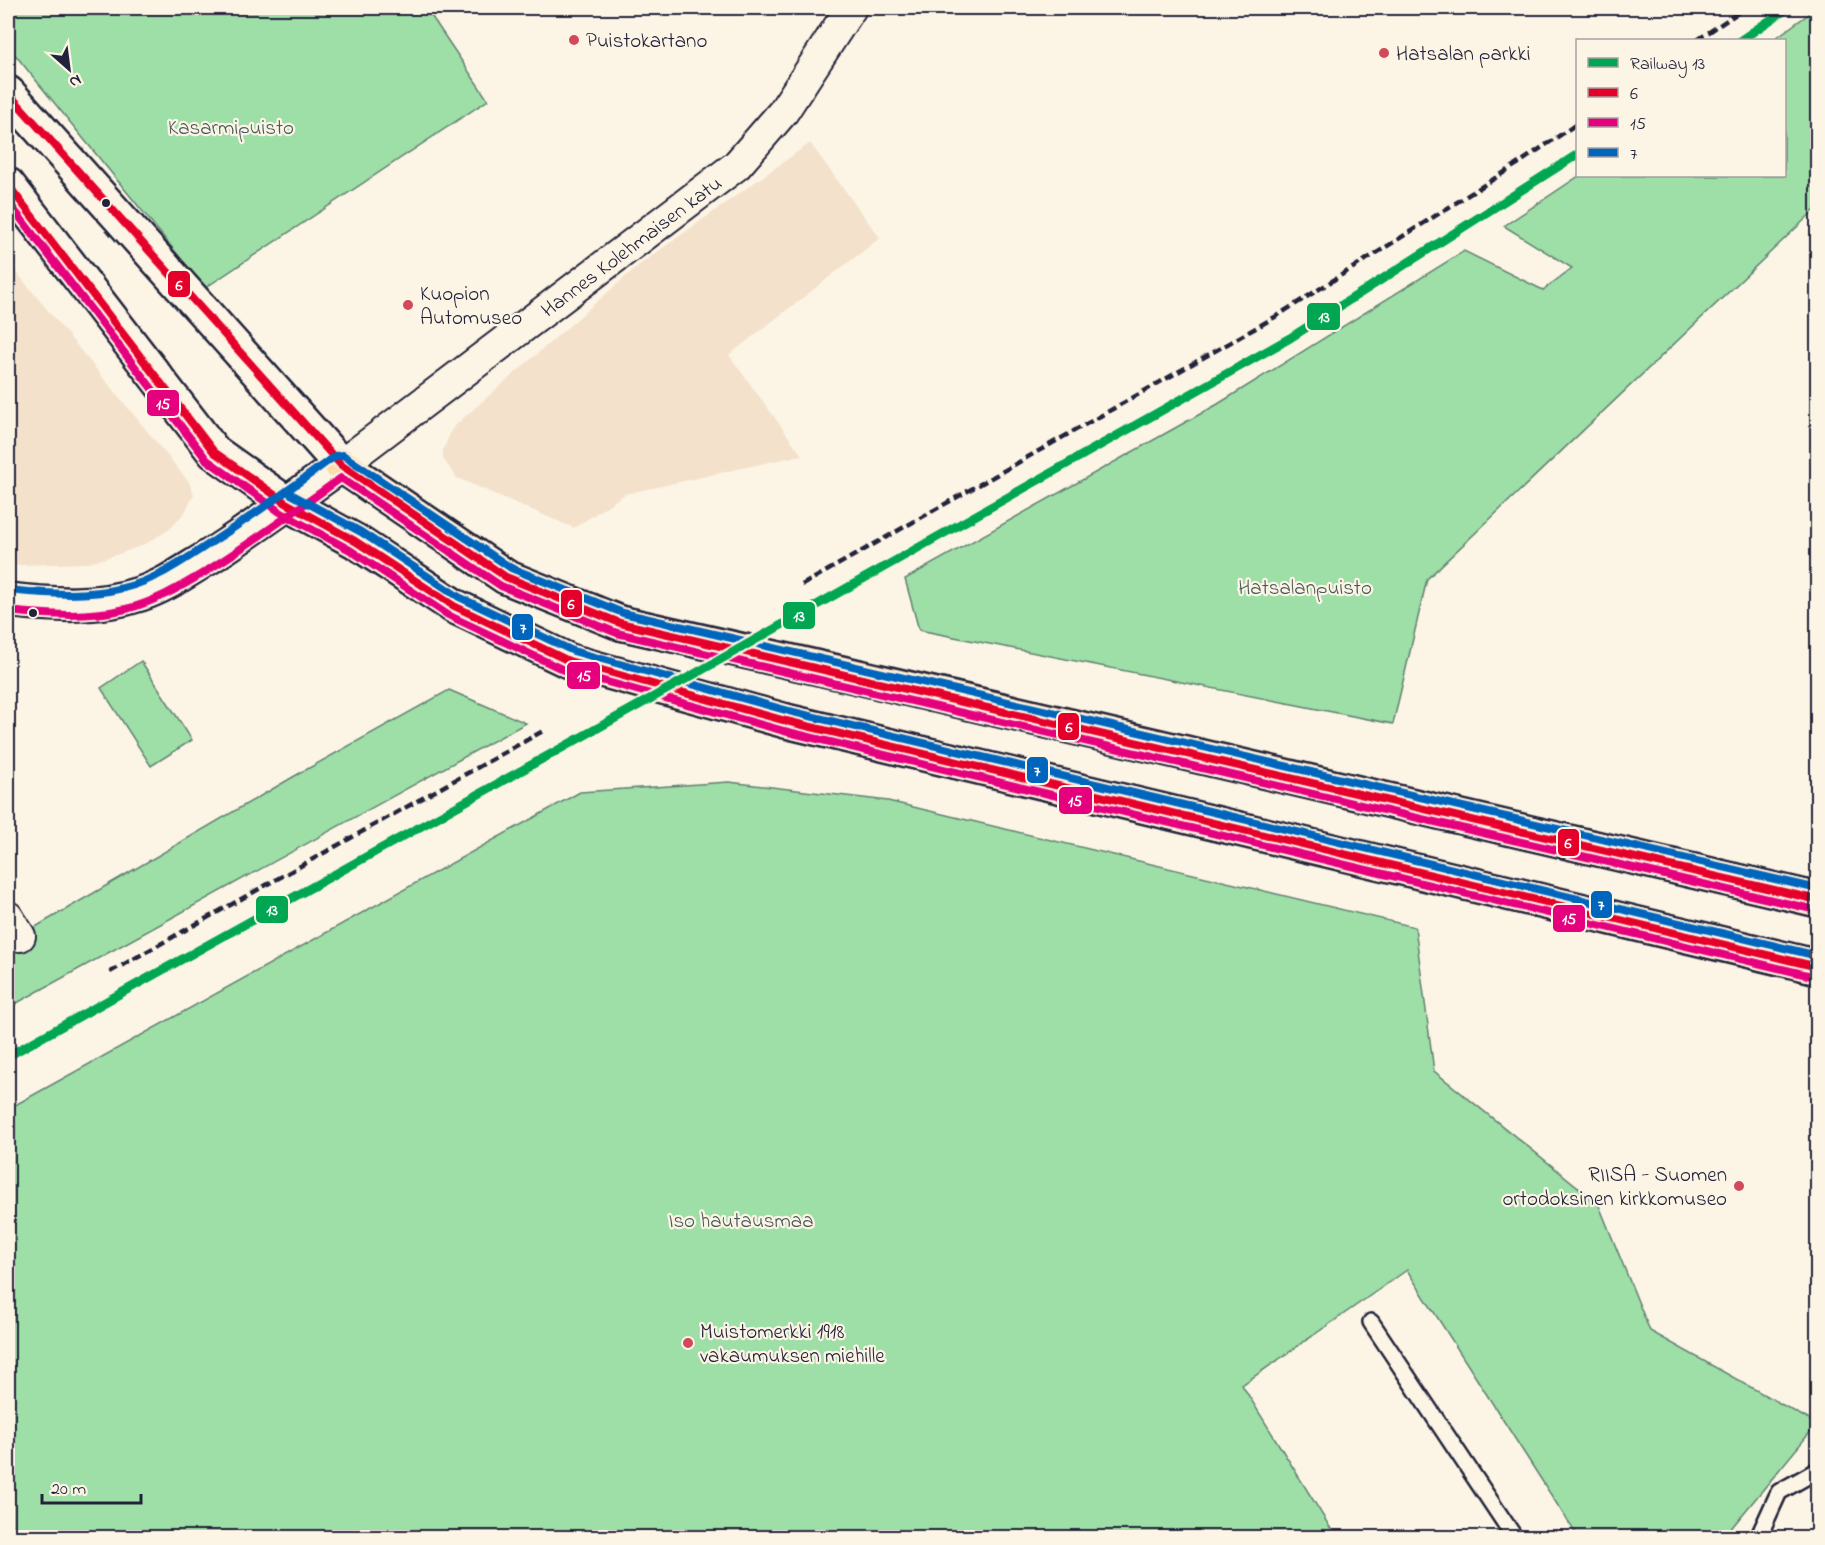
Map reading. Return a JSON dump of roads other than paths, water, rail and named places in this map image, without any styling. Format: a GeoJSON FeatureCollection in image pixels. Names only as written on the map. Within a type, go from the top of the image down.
{"type":"FeatureCollection","features":[{"type":"Feature","properties":{"kind":"main road"},"geometry":{"type":"LineString","coordinates":[[8,93],[341,465],[506,577],[620,623],[1818,900]]}},
{"type":"Feature","properties":{"kind":"main road"},"geometry":{"type":"LineString","coordinates":[[8,185],[214,452],[286,503],[355,541],[454,606],[570,662],[786,721],[1818,967]]}},
{"type":"Feature","properties":{"kind":"main road"},"geometry":{"type":"LineString","coordinates":[[8,600],[65,605],[104,602],[140,594],[176,577],[243,535],[341,465]]}},
{"type":"Feature","properties":{"kind":"street","name":"Hannes Kolehmaisen katu"},"geometry":{"type":"LineString","coordinates":[[341,465],[737,165],[783,112],[851,8]]}},
{"type":"Feature","properties":{"kind":"lane"},"geometry":{"type":"LineString","coordinates":[[1371,1322],[1515,1538]]}},
{"type":"Feature","properties":{"kind":"lane"},"geometry":{"type":"LineString","coordinates":[[1758,1538],[1779,1492],[1818,1470]]}},
{"type":"Feature","properties":{"kind":"railway"},"geometry":{"type":"LineString","coordinates":[[1698,39],[1745,8]]}},
{"type":"Feature","properties":{"kind":"railway"},"geometry":{"type":"LineString","coordinates":[[802,585],[1275,317],[1519,163],[1576,124]]}},
{"type":"Feature","properties":{"kind":"railway"},"geometry":{"type":"LineString","coordinates":[[110,972],[543,731]]}},
{"type":"Feature","properties":{"kind":"rail line","name":"13"},"geometry":{"type":"LineString","coordinates":[[1742,39],[1788,8]]}},
{"type":"Feature","properties":{"kind":"rail line","name":"13"},"geometry":{"type":"LineString","coordinates":[[8,1056],[684,680],[1290,338],[1576,155]]}},
{"type":"Feature","properties":{"kind":"place","name":"Puistokartano"},"geometry":{"type":"Point","coordinates":[574,40]}},
{"type":"Feature","properties":{"kind":"place","name":"Hatsalan parkki"},"geometry":{"type":"Point","coordinates":[1384,53]}},
{"type":"Feature","properties":{"kind":"place","name":"Kuopion Automuseo"},"geometry":{"type":"Point","coordinates":[408,305]}},
{"type":"Feature","properties":{"kind":"place","name":"RIISA - Suomen ortodoksinen kirkkomuseo"},"geometry":{"type":"Point","coordinates":[1739,1186]}},
{"type":"Feature","properties":{"kind":"place","name":"Muistomerkki 1918 vakaumuksen miehille"},"geometry":{"type":"Point","coordinates":[688,1343]}},
{"type":"Feature","properties":{"kind":"park label","name":"Kasarmipuisto"},"geometry":{"type":"Point","coordinates":[231,127]}},
{"type":"Feature","properties":{"kind":"park label","name":"Hatsalanpuisto"},"geometry":{"type":"Point","coordinates":[1305,587]}},
{"type":"Feature","properties":{"kind":"park label","name":"Iso hautausmaa"},"geometry":{"type":"Point","coordinates":[741,1220]}}]}
